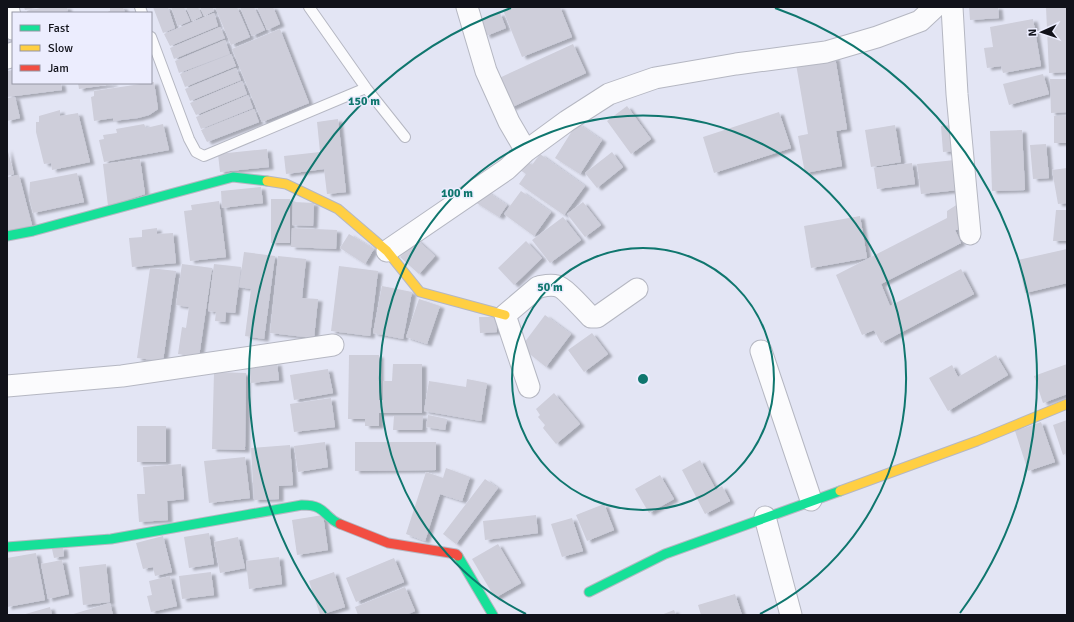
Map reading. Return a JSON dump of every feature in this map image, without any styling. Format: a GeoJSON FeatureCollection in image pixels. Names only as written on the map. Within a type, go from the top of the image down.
{"type":"FeatureCollection","features":[{"type":"Feature","properties":{"kind":"street"},"geometry":{"type":"LineString","coordinates":[[8,7],[12,25]]}},
{"type":"Feature","properties":{"kind":"street"},"geometry":{"type":"LineString","coordinates":[[467,7],[486,71],[510,122],[526,151]]}},
{"type":"Feature","properties":{"kind":"street"},"geometry":{"type":"LineString","coordinates":[[387,251],[507,169],[526,151],[567,121],[609,94],[655,78],[736,64],[826,52],[877,37],[920,21],[934,7]]}},
{"type":"Feature","properties":{"kind":"street"},"geometry":{"type":"LineString","coordinates":[[952,7],[957,94],[970,234]]}},
{"type":"Feature","properties":{"kind":"street"},"geometry":{"type":"LineString","coordinates":[[7,236],[40,229],[233,177],[286,184],[338,209],[387,251],[420,292],[505,315]]}},
{"type":"Feature","properties":{"kind":"street"},"geometry":{"type":"LineString","coordinates":[[505,315],[538,287],[551,285],[561,287],[592,317],[597,317],[636,289]]}},
{"type":"Feature","properties":{"kind":"street"},"geometry":{"type":"LineString","coordinates":[[505,315],[530,387]]}},
{"type":"Feature","properties":{"kind":"street"},"geometry":{"type":"LineString","coordinates":[[7,386],[122,376],[333,345]]}},
{"type":"Feature","properties":{"kind":"street"},"geometry":{"type":"LineString","coordinates":[[761,351],[811,500]]}},
{"type":"Feature","properties":{"kind":"street"},"geometry":{"type":"LineString","coordinates":[[589,592],[665,554],[977,441],[1067,404]]}},
{"type":"Feature","properties":{"kind":"street"},"geometry":{"type":"LineString","coordinates":[[7,547],[111,539],[302,505],[311,505],[320,508],[337,524],[388,543],[456,554],[460,558],[493,615]]}},
{"type":"Feature","properties":{"kind":"street"},"geometry":{"type":"LineString","coordinates":[[765,517],[791,615]]}},
{"type":"Feature","properties":{"kind":"lane"},"geometry":{"type":"LineString","coordinates":[[309,7],[366,88],[405,137]]}},
{"type":"Feature","properties":{"kind":"lane"},"geometry":{"type":"LineString","coordinates":[[152,40],[189,139],[196,152],[204,156],[366,88]]}},
{"type":"Feature","properties":{"kind":"building"},"geometry":{"type":"Polygon","coordinates":[[[24,7],[36,7],[36,8],[25,10],[24,7]]]}},
{"type":"Feature","properties":{"kind":"building"},"geometry":{"type":"Polygon","coordinates":[[[45,7],[67,7],[68,11],[27,12],[45,7]]]}},
{"type":"Feature","properties":{"kind":"building"},"geometry":{"type":"Polygon","coordinates":[[[110,7],[123,7],[125,12],[108,12],[110,11],[110,7]]]}},
{"type":"Feature","properties":{"kind":"building"},"geometry":{"type":"Polygon","coordinates":[[[153,7],[168,7],[175,28],[163,33],[153,7]]]}},
{"type":"Feature","properties":{"kind":"building"},"geometry":{"type":"Polygon","coordinates":[[[171,7],[184,7],[190,21],[178,26],[171,7]]]}},
{"type":"Feature","properties":{"kind":"building"},"geometry":{"type":"Polygon","coordinates":[[[186,7],[198,7],[202,16],[192,21],[186,7]]]}},
{"type":"Feature","properties":{"kind":"building"},"geometry":{"type":"Polygon","coordinates":[[[200,7],[213,7],[214,11],[204,16],[200,7]]]}},
{"type":"Feature","properties":{"kind":"building"},"geometry":{"type":"Polygon","coordinates":[[[215,7],[237,7],[250,37],[231,45],[215,7]]]}},
{"type":"Feature","properties":{"kind":"building"},"geometry":{"type":"Polygon","coordinates":[[[240,7],[254,7],[265,30],[252,36],[240,7]]]}},
{"type":"Feature","properties":{"kind":"building"},"geometry":{"type":"Polygon","coordinates":[[[257,7],[273,7],[280,24],[267,30],[257,7]]]}},
{"type":"Feature","properties":{"kind":"building"},"geometry":{"type":"Polygon","coordinates":[[[509,7],[560,7],[572,37],[522,57],[503,10],[509,7]]]}},
{"type":"Feature","properties":{"kind":"building"},"geometry":{"type":"Polygon","coordinates":[[[969,7],[998,7],[999,18],[970,20],[969,7]]]}},
{"type":"Feature","properties":{"kind":"building"},"geometry":{"type":"Polygon","coordinates":[[[1046,7],[1067,7],[1067,72],[1049,73],[1046,7]]]}},
{"type":"Feature","properties":{"kind":"building"},"geometry":{"type":"Polygon","coordinates":[[[214,13],[218,26],[170,46],[164,34],[214,13]]]}},
{"type":"Feature","properties":{"kind":"building"},"geometry":{"type":"Polygon","coordinates":[[[500,13],[506,28],[486,36],[480,21],[500,13]]]}},
{"type":"Feature","properties":{"kind":"building"},"geometry":{"type":"Polygon","coordinates":[[[1033,19],[1041,66],[1003,73],[1001,66],[987,68],[984,48],[993,47],[990,27],[1033,19]]]}},
{"type":"Feature","properties":{"kind":"building"},"geometry":{"type":"Polygon","coordinates":[[[7,20],[12,34],[12,52],[7,56],[7,20]]]}},
{"type":"Feature","properties":{"kind":"building"},"geometry":{"type":"Polygon","coordinates":[[[220,27],[225,38],[174,59],[170,48],[220,27]]]}},
{"type":"Feature","properties":{"kind":"building"},"geometry":{"type":"Polygon","coordinates":[[[280,29],[309,103],[262,122],[232,49],[280,29]]]}},
{"type":"Feature","properties":{"kind":"building"},"geometry":{"type":"Polygon","coordinates":[[[225,40],[230,54],[179,73],[175,61],[225,40]]]}},
{"type":"Feature","properties":{"kind":"building"},"geometry":{"type":"Polygon","coordinates":[[[573,44],[586,73],[510,108],[497,79],[573,44]]]}},
{"type":"Feature","properties":{"kind":"building"},"geometry":{"type":"Polygon","coordinates":[[[231,54],[236,66],[185,87],[180,74],[231,54]]]}},
{"type":"Feature","properties":{"kind":"building"},"geometry":{"type":"Polygon","coordinates":[[[835,57],[847,129],[836,131],[842,166],[805,173],[798,136],[808,134],[796,64],[835,57]]]}},
{"type":"Feature","properties":{"kind":"building"},"geometry":{"type":"Polygon","coordinates":[[[236,68],[241,80],[190,101],[185,89],[236,68]]]}},
{"type":"Feature","properties":{"kind":"building"},"geometry":{"type":"Polygon","coordinates":[[[12,70],[12,84],[61,84],[62,90],[7,97],[7,71],[12,70]]]}},
{"type":"Feature","properties":{"kind":"building"},"geometry":{"type":"Polygon","coordinates":[[[1043,74],[1049,94],[1009,105],[1003,84],[1043,74]]]}},
{"type":"Feature","properties":{"kind":"building"},"geometry":{"type":"Polygon","coordinates":[[[1050,79],[1067,79],[1067,112],[1051,113],[1050,79]]]}},
{"type":"Feature","properties":{"kind":"building"},"geometry":{"type":"Polygon","coordinates":[[[242,81],[247,94],[196,115],[190,103],[242,81]]]}},
{"type":"Feature","properties":{"kind":"building"},"geometry":{"type":"Polygon","coordinates":[[[152,82],[154,82],[158,109],[149,115],[138,118],[113,121],[113,118],[94,121],[91,97],[94,96],[94,91],[141,84],[152,84],[152,82]]]}},
{"type":"Feature","properties":{"kind":"building"},"geometry":{"type":"Polygon","coordinates":[[[78,84],[113,84],[79,89],[78,84]]]}},
{"type":"Feature","properties":{"kind":"building"},"geometry":{"type":"Polygon","coordinates":[[[248,95],[253,108],[201,129],[196,117],[248,95]]]}},
{"type":"Feature","properties":{"kind":"building"},"geometry":{"type":"Polygon","coordinates":[[[15,97],[20,118],[7,121],[7,98],[15,97]]]}},
{"type":"Feature","properties":{"kind":"building"},"geometry":{"type":"Polygon","coordinates":[[[627,106],[651,139],[631,154],[607,121],[627,106]]]}},
{"type":"Feature","properties":{"kind":"building"},"geometry":{"type":"Polygon","coordinates":[[[254,109],[259,122],[207,142],[201,130],[254,109]]]}},
{"type":"Feature","properties":{"kind":"building"},"geometry":{"type":"Polygon","coordinates":[[[60,110],[60,116],[78,113],[90,162],[52,170],[51,163],[44,164],[36,132],[36,122],[39,122],[39,116],[60,110]]]}},
{"type":"Feature","properties":{"kind":"building"},"geometry":{"type":"Polygon","coordinates":[[[779,112],[791,148],[714,173],[703,137],[779,112]]]}},
{"type":"Feature","properties":{"kind":"building"},"geometry":{"type":"Polygon","coordinates":[[[1054,116],[1067,116],[1067,143],[1054,143],[1054,116]]]}},
{"type":"Feature","properties":{"kind":"building"},"geometry":{"type":"Polygon","coordinates":[[[338,119],[346,192],[327,194],[324,169],[286,174],[284,156],[320,152],[317,122],[338,119]]]}},
{"type":"Feature","properties":{"kind":"building"},"geometry":{"type":"Polygon","coordinates":[[[577,123],[602,140],[580,174],[555,158],[577,123]]]}},
{"type":"Feature","properties":{"kind":"building"},"geometry":{"type":"Polygon","coordinates":[[[144,124],[146,128],[163,124],[169,150],[104,162],[99,140],[104,139],[103,135],[117,133],[116,129],[144,124]]]}},
{"type":"Feature","properties":{"kind":"building"},"geometry":{"type":"Polygon","coordinates":[[[895,125],[901,162],[871,167],[865,130],[895,125]]]}},
{"type":"Feature","properties":{"kind":"building"},"geometry":{"type":"Polygon","coordinates":[[[953,125],[955,151],[943,152],[941,126],[953,125]]]}},
{"type":"Feature","properties":{"kind":"building"},"geometry":{"type":"Polygon","coordinates":[[[1022,130],[1025,190],[992,191],[990,131],[1022,130]]]}},
{"type":"Feature","properties":{"kind":"building"},"geometry":{"type":"Polygon","coordinates":[[[1046,144],[1049,178],[1033,179],[1030,145],[1046,144]]]}},
{"type":"Feature","properties":{"kind":"building"},"geometry":{"type":"Polygon","coordinates":[[[7,148],[14,174],[7,176],[7,148]]]}},
{"type":"Feature","properties":{"kind":"building"},"geometry":{"type":"Polygon","coordinates":[[[267,149],[269,167],[220,172],[218,154],[267,149]]]}},
{"type":"Feature","properties":{"kind":"building"},"geometry":{"type":"Polygon","coordinates":[[[612,152],[623,167],[597,188],[585,173],[612,152]]]}},
{"type":"Feature","properties":{"kind":"building"},"geometry":{"type":"Polygon","coordinates":[[[540,154],[585,186],[564,215],[519,184],[526,174],[520,170],[527,161],[532,165],[540,154]]]}},
{"type":"Feature","properties":{"kind":"building"},"geometry":{"type":"Polygon","coordinates":[[[140,159],[145,194],[108,206],[103,164],[140,159]]]}},
{"type":"Feature","properties":{"kind":"building"},"geometry":{"type":"Polygon","coordinates":[[[955,160],[958,190],[921,194],[917,164],[955,160]]]}},
{"type":"Feature","properties":{"kind":"building"},"geometry":{"type":"Polygon","coordinates":[[[912,163],[915,184],[877,189],[874,168],[912,163]]]}},
{"type":"Feature","properties":{"kind":"building"},"geometry":{"type":"Polygon","coordinates":[[[1067,168],[1067,203],[1058,204],[1052,170],[1067,168]]]}},
{"type":"Feature","properties":{"kind":"building"},"geometry":{"type":"Polygon","coordinates":[[[77,173],[84,202],[33,213],[29,198],[30,182],[77,173]]]}},
{"type":"Feature","properties":{"kind":"building"},"geometry":{"type":"Polygon","coordinates":[[[19,175],[33,229],[7,234],[7,177],[19,175]]]}},
{"type":"Feature","properties":{"kind":"building"},"geometry":{"type":"Polygon","coordinates":[[[261,187],[263,203],[222,208],[221,191],[261,187]]]}},
{"type":"Feature","properties":{"kind":"building"},"geometry":{"type":"Polygon","coordinates":[[[483,189],[507,205],[499,217],[475,202],[483,189]]]}},
{"type":"Feature","properties":{"kind":"building"},"geometry":{"type":"Polygon","coordinates":[[[521,191],[551,212],[534,236],[504,214],[521,191]]]}},
{"type":"Feature","properties":{"kind":"building"},"geometry":{"type":"Polygon","coordinates":[[[271,199],[290,199],[290,243],[271,243],[271,199]]]}},
{"type":"Feature","properties":{"kind":"building"},"geometry":{"type":"Polygon","coordinates":[[[219,201],[226,257],[190,261],[184,211],[192,210],[191,205],[219,201]]]}},
{"type":"Feature","properties":{"kind":"building"},"geometry":{"type":"Polygon","coordinates":[[[293,202],[314,203],[313,226],[292,225],[293,202]]]}},
{"type":"Feature","properties":{"kind":"building"},"geometry":{"type":"Polygon","coordinates":[[[583,202],[601,225],[585,237],[567,214],[583,202]]]}},
{"type":"Feature","properties":{"kind":"building"},"geometry":{"type":"Polygon","coordinates":[[[961,202],[964,229],[955,230],[961,243],[881,284],[890,306],[961,269],[974,294],[881,343],[874,330],[862,335],[836,275],[947,218],[947,211],[961,202]]]}},
{"type":"Feature","properties":{"kind":"building"},"geometry":{"type":"Polygon","coordinates":[[[1056,210],[1067,210],[1067,241],[1053,241],[1056,210]]]}},
{"type":"Feature","properties":{"kind":"building"},"geometry":{"type":"Polygon","coordinates":[[[860,216],[867,258],[811,268],[804,226],[860,216]]]}},
{"type":"Feature","properties":{"kind":"building"},"geometry":{"type":"Polygon","coordinates":[[[563,217],[581,240],[550,263],[532,240],[563,217]]]}},
{"type":"Feature","properties":{"kind":"building"},"geometry":{"type":"Polygon","coordinates":[[[157,228],[157,234],[173,233],[176,263],[132,267],[129,238],[142,237],[142,230],[157,228]]]}},
{"type":"Feature","properties":{"kind":"building"},"geometry":{"type":"Polygon","coordinates":[[[292,228],[337,230],[336,249],[291,247],[292,228]]]}},
{"type":"Feature","properties":{"kind":"building"},"geometry":{"type":"Polygon","coordinates":[[[349,234],[374,249],[365,264],[340,248],[349,234]]]}},
{"type":"Feature","properties":{"kind":"building"},"geometry":{"type":"Polygon","coordinates":[[[416,239],[435,256],[419,274],[400,257],[416,239]]]}},
{"type":"Feature","properties":{"kind":"building"},"geometry":{"type":"Polygon","coordinates":[[[526,241],[542,258],[514,285],[498,268],[526,241]]]}},
{"type":"Feature","properties":{"kind":"building"},"geometry":{"type":"Polygon","coordinates":[[[1067,249],[1067,283],[1025,293],[1018,260],[1067,249]]]}},
{"type":"Feature","properties":{"kind":"building"},"geometry":{"type":"Polygon","coordinates":[[[244,252],[275,256],[264,339],[245,336],[251,289],[239,287],[244,252]]]}},
{"type":"Feature","properties":{"kind":"building"},"geometry":{"type":"Polygon","coordinates":[[[278,256],[306,259],[302,298],[318,299],[314,338],[270,333],[278,256]]]}},
{"type":"Feature","properties":{"kind":"building"},"geometry":{"type":"Polygon","coordinates":[[[182,264],[212,268],[199,357],[178,354],[182,327],[186,328],[189,307],[176,305],[182,264]]]}},
{"type":"Feature","properties":{"kind":"building"},"geometry":{"type":"Polygon","coordinates":[[[214,264],[241,267],[235,313],[226,312],[225,322],[215,321],[216,312],[208,311],[214,264]]]}},
{"type":"Feature","properties":{"kind":"building"},"geometry":{"type":"Polygon","coordinates":[[[339,266],[378,271],[370,336],[331,331],[339,266]]]}},
{"type":"Feature","properties":{"kind":"building"},"geometry":{"type":"Polygon","coordinates":[[[150,268],[176,271],[163,361],[137,358],[150,268]]]}},
{"type":"Feature","properties":{"kind":"building"},"geometry":{"type":"Polygon","coordinates":[[[382,286],[412,292],[403,339],[373,333],[382,286]]]}},
{"type":"Feature","properties":{"kind":"building"},"geometry":{"type":"Polygon","coordinates":[[[419,299],[440,306],[427,344],[406,337],[419,299]]]}},
{"type":"Feature","properties":{"kind":"building"},"geometry":{"type":"Polygon","coordinates":[[[545,315],[571,334],[546,367],[521,347],[545,315]]]}},
{"type":"Feature","properties":{"kind":"building"},"geometry":{"type":"Polygon","coordinates":[[[479,317],[496,317],[497,332],[480,333],[479,317]]]}},
{"type":"Feature","properties":{"kind":"building"},"geometry":{"type":"Polygon","coordinates":[[[592,333],[608,354],[584,372],[568,350],[592,333]]]}},
{"type":"Feature","properties":{"kind":"building"},"geometry":{"type":"Polygon","coordinates":[[[349,355],[379,355],[379,400],[383,400],[383,381],[392,381],[393,364],[422,364],[422,413],[379,413],[379,426],[365,426],[365,419],[348,419],[349,355]]]}},
{"type":"Feature","properties":{"kind":"building"},"geometry":{"type":"Polygon","coordinates":[[[996,355],[1008,375],[948,411],[929,378],[952,365],[958,377],[996,355]]]}},
{"type":"Feature","properties":{"kind":"building"},"geometry":{"type":"Polygon","coordinates":[[[277,363],[279,380],[251,383],[249,366],[277,363]]]}},
{"type":"Feature","properties":{"kind":"building"},"geometry":{"type":"Polygon","coordinates":[[[1067,364],[1067,394],[1043,403],[1034,376],[1067,364]]]}},
{"type":"Feature","properties":{"kind":"building"},"geometry":{"type":"Polygon","coordinates":[[[328,369],[333,393],[294,400],[290,375],[328,369]]]}},
{"type":"Feature","properties":{"kind":"building"},"geometry":{"type":"Polygon","coordinates":[[[214,372],[246,373],[245,450],[212,449],[214,372]]]}},
{"type":"Feature","properties":{"kind":"building"},"geometry":{"type":"Polygon","coordinates":[[[467,379],[487,383],[481,421],[424,411],[429,381],[466,387],[467,379]]]}},
{"type":"Feature","properties":{"kind":"building"},"geometry":{"type":"Polygon","coordinates":[[[554,393],[580,424],[556,444],[543,428],[545,425],[538,417],[540,415],[536,409],[554,393]]]}},
{"type":"Feature","properties":{"kind":"building"},"geometry":{"type":"Polygon","coordinates":[[[331,398],[335,427],[294,432],[290,404],[331,398]]]}},
{"type":"Feature","properties":{"kind":"building"},"geometry":{"type":"Polygon","coordinates":[[[428,415],[447,419],[445,430],[426,427],[428,415]]]}},
{"type":"Feature","properties":{"kind":"building"},"geometry":{"type":"Polygon","coordinates":[[[394,416],[423,416],[422,430],[393,430],[394,416]]]}},
{"type":"Feature","properties":{"kind":"building"},"geometry":{"type":"Polygon","coordinates":[[[1067,420],[1067,453],[1063,455],[1053,425],[1067,420]]]}},
{"type":"Feature","properties":{"kind":"building"},"geometry":{"type":"Polygon","coordinates":[[[1041,422],[1055,462],[1028,471],[1015,431],[1041,422]]]}},
{"type":"Feature","properties":{"kind":"building"},"geometry":{"type":"Polygon","coordinates":[[[137,426],[166,426],[166,462],[137,462],[137,426]]]}},
{"type":"Feature","properties":{"kind":"building"},"geometry":{"type":"Polygon","coordinates":[[[325,442],[328,467],[298,472],[294,446],[325,442]]]}},
{"type":"Feature","properties":{"kind":"building"},"geometry":{"type":"Polygon","coordinates":[[[355,442],[436,442],[436,470],[355,471],[355,442]]]}},
{"type":"Feature","properties":{"kind":"building"},"geometry":{"type":"Polygon","coordinates":[[[290,445],[293,485],[279,486],[279,499],[254,500],[251,448],[290,445]]]}},
{"type":"Feature","properties":{"kind":"building"},"geometry":{"type":"Polygon","coordinates":[[[245,457],[250,498],[209,503],[204,461],[245,457]]]}},
{"type":"Feature","properties":{"kind":"building"},"geometry":{"type":"Polygon","coordinates":[[[700,460],[716,490],[722,486],[730,501],[705,514],[682,470],[700,460]]]}},
{"type":"Feature","properties":{"kind":"building"},"geometry":{"type":"Polygon","coordinates":[[[181,464],[184,499],[167,501],[168,520],[139,522],[137,494],[145,494],[143,467],[181,464]]]}},
{"type":"Feature","properties":{"kind":"building"},"geometry":{"type":"Polygon","coordinates":[[[446,468],[470,477],[462,501],[440,494],[425,541],[406,534],[426,472],[443,478],[446,468]]]}},
{"type":"Feature","properties":{"kind":"building"},"geometry":{"type":"Polygon","coordinates":[[[660,475],[674,499],[649,513],[635,489],[660,475]]]}},
{"type":"Feature","properties":{"kind":"building"},"geometry":{"type":"Polygon","coordinates":[[[485,479],[498,488],[456,544],[443,534],[485,479]]]}},
{"type":"Feature","properties":{"kind":"building"},"geometry":{"type":"Polygon","coordinates":[[[604,504],[614,530],[587,541],[576,515],[604,504]]]}},
{"type":"Feature","properties":{"kind":"building"},"geometry":{"type":"Polygon","coordinates":[[[323,515],[328,550],[297,555],[292,520],[323,515]]]}},
{"type":"Feature","properties":{"kind":"building"},"geometry":{"type":"Polygon","coordinates":[[[536,515],[538,533],[485,540],[483,521],[536,515]]]}},
{"type":"Feature","properties":{"kind":"building"},"geometry":{"type":"Polygon","coordinates":[[[572,518],[583,551],[562,557],[551,524],[572,518]]]}},
{"type":"Feature","properties":{"kind":"building"},"geometry":{"type":"Polygon","coordinates":[[[209,533],[214,564],[189,568],[184,537],[209,533]]]}},
{"type":"Feature","properties":{"kind":"building"},"geometry":{"type":"Polygon","coordinates":[[[163,536],[172,572],[155,576],[153,567],[143,569],[136,543],[163,536]]]}},
{"type":"Feature","properties":{"kind":"building"},"geometry":{"type":"Polygon","coordinates":[[[238,537],[245,568],[220,573],[214,542],[238,537]]]}},
{"type":"Feature","properties":{"kind":"building"},"geometry":{"type":"Polygon","coordinates":[[[498,544],[521,583],[495,598],[472,559],[498,544]]]}},
{"type":"Feature","properties":{"kind":"building"},"geometry":{"type":"Polygon","coordinates":[[[63,547],[64,556],[54,558],[52,549],[63,547]]]}},
{"type":"Feature","properties":{"kind":"building"},"geometry":{"type":"Polygon","coordinates":[[[36,553],[45,600],[7,607],[7,558],[36,553]]]}},
{"type":"Feature","properties":{"kind":"building"},"geometry":{"type":"Polygon","coordinates":[[[279,557],[282,584],[249,589],[246,561],[279,557]]]}},
{"type":"Feature","properties":{"kind":"building"},"geometry":{"type":"Polygon","coordinates":[[[394,558],[404,582],[356,602],[346,578],[394,558]]]}},
{"type":"Feature","properties":{"kind":"building"},"geometry":{"type":"Polygon","coordinates":[[[62,560],[69,594],[48,599],[41,564],[62,560]]]}},
{"type":"Feature","properties":{"kind":"building"},"geometry":{"type":"Polygon","coordinates":[[[106,564],[110,602],[83,605],[79,567],[106,564]]]}},
{"type":"Feature","properties":{"kind":"building"},"geometry":{"type":"Polygon","coordinates":[[[211,572],[214,595],[182,599],[179,576],[211,572]]]}},
{"type":"Feature","properties":{"kind":"building"},"geometry":{"type":"Polygon","coordinates":[[[334,572],[345,607],[320,615],[309,581],[334,572]]]}},
{"type":"Feature","properties":{"kind":"building"},"geometry":{"type":"Polygon","coordinates":[[[170,576],[177,606],[151,612],[147,596],[152,595],[149,581],[170,576]]]}},
{"type":"Feature","properties":{"kind":"building"},"geometry":{"type":"Polygon","coordinates":[[[405,587],[415,611],[406,615],[358,615],[355,607],[405,587]]]}},
{"type":"Feature","properties":{"kind":"building"},"geometry":{"type":"Polygon","coordinates":[[[735,594],[742,615],[701,615],[698,605],[735,594]]]}},
{"type":"Feature","properties":{"kind":"building"},"geometry":{"type":"Polygon","coordinates":[[[110,603],[113,615],[70,615],[110,603]]]}},
{"type":"Feature","properties":{"kind":"building"},"geometry":{"type":"Polygon","coordinates":[[[50,607],[52,615],[22,615],[50,607]]]}},
{"type":"Feature","properties":{"kind":"building"},"geometry":{"type":"Polygon","coordinates":[[[674,610],[676,615],[661,615],[674,610]]]}},
{"type":"Feature","properties":{"kind":"traffic: fast"},"geometry":{"type":"LineString","coordinates":[[7,236],[33,231],[233,177],[267,181]]}},
{"type":"Feature","properties":{"kind":"traffic: fast"},"geometry":{"type":"LineString","coordinates":[[589,592],[665,554],[840,491]]}},
{"type":"Feature","properties":{"kind":"traffic: fast"},"geometry":{"type":"LineString","coordinates":[[7,547],[111,539],[302,505],[321,509],[330,518],[340,524]]}},
{"type":"Feature","properties":{"kind":"traffic: fast"},"geometry":{"type":"LineString","coordinates":[[458,556],[493,615]]}},
{"type":"Feature","properties":{"kind":"traffic: slow"},"geometry":{"type":"LineString","coordinates":[[267,181],[286,184],[338,209],[387,251],[420,292],[505,315]]}},
{"type":"Feature","properties":{"kind":"traffic: slow"},"geometry":{"type":"LineString","coordinates":[[840,491],[977,441],[1067,404]]}},
{"type":"Feature","properties":{"kind":"traffic: jam"},"geometry":{"type":"LineString","coordinates":[[340,524],[388,543],[456,554],[458,556]]}}]}
